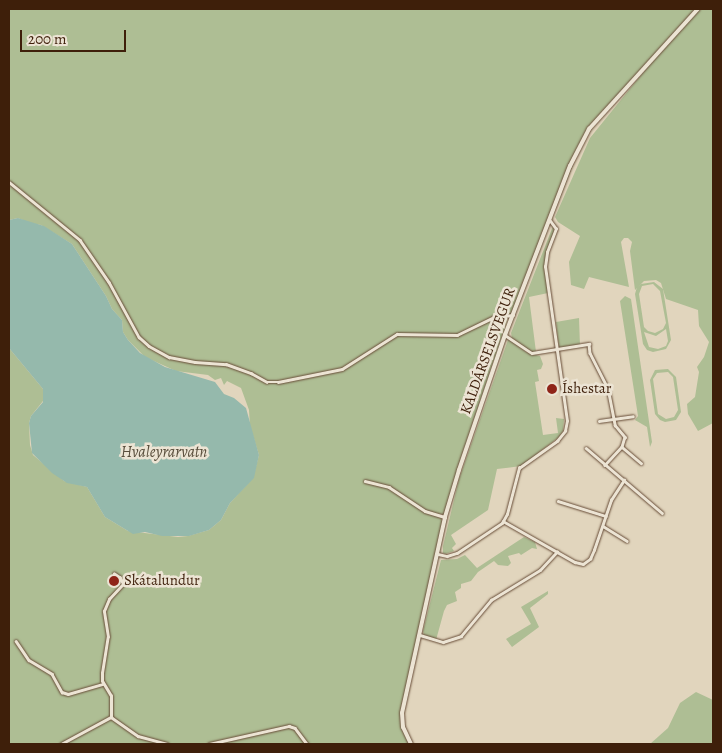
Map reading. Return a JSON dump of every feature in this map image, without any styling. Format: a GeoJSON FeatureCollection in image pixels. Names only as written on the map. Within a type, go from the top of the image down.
{"type":"FeatureCollection","features":[{"type":"Feature","properties":{"kind":"street","name":"KALDÁRSELSVEGUR"},"geometry":{"type":"LineString","coordinates":[[412,744],[402,727],[402,713],[445,517],[505,335],[570,166],[585,134],[698,9]]}},
{"type":"Feature","properties":{"kind":"street"},"geometry":{"type":"LineString","coordinates":[[9,182],[80,240],[110,282],[143,341],[157,352],[179,360],[226,364],[251,373],[267,382],[278,382],[342,369],[397,334],[457,335],[494,317],[513,315]]}},
{"type":"Feature","properties":{"kind":"street"},"geometry":{"type":"LineString","coordinates":[[438,554],[447,556],[457,553],[503,521],[519,468],[557,442],[565,431],[567,421],[546,267],[547,252],[556,229],[550,221]]}},
{"type":"Feature","properties":{"kind":"street"},"geometry":{"type":"LineString","coordinates":[[505,335],[532,353],[589,344],[590,353],[608,388],[615,425],[625,437],[622,447],[605,465]]}},
{"type":"Feature","properties":{"kind":"street"},"geometry":{"type":"LineString","coordinates":[[599,422],[633,416]]}},
{"type":"Feature","properties":{"kind":"street"},"geometry":{"type":"LineString","coordinates":[[622,447],[641,463]]}},
{"type":"Feature","properties":{"kind":"street"},"geometry":{"type":"LineString","coordinates":[[586,448],[662,513]]}},
{"type":"Feature","properties":{"kind":"street"},"geometry":{"type":"LineString","coordinates":[[503,521],[575,562],[583,564],[587,562],[594,550],[604,526],[611,500],[624,480]]}},
{"type":"Feature","properties":{"kind":"street"},"geometry":{"type":"LineString","coordinates":[[365,481],[389,487],[425,511],[445,517]]}},
{"type":"Feature","properties":{"kind":"street"},"geometry":{"type":"LineString","coordinates":[[558,501],[606,516]]}},
{"type":"Feature","properties":{"kind":"street"},"geometry":{"type":"LineString","coordinates":[[604,526],[627,541]]}},
{"type":"Feature","properties":{"kind":"street"},"geometry":{"type":"LineString","coordinates":[[418,635],[443,642],[462,636],[491,600],[540,570],[557,552]]}},
{"type":"Feature","properties":{"kind":"street"},"geometry":{"type":"LineString","coordinates":[[112,717],[111,696],[103,684],[102,671],[108,637],[104,611],[109,600],[123,584],[120,578],[114,574]]}},
{"type":"Feature","properties":{"kind":"street"},"geometry":{"type":"LineString","coordinates":[[16,641],[28,660],[52,674],[62,692],[68,694],[103,684]]}},
{"type":"Feature","properties":{"kind":"street"},"geometry":{"type":"LineString","coordinates":[[61,744],[112,717]]}},
{"type":"Feature","properties":{"kind":"street"},"geometry":{"type":"LineString","coordinates":[[112,717],[138,736],[168,744]]}},
{"type":"Feature","properties":{"kind":"street"},"geometry":{"type":"LineString","coordinates":[[210,744],[289,726],[295,728],[307,744]]}},
{"type":"Feature","properties":{"kind":"green space"},"geometry":{"type":"Polygon","coordinates":[[[9,9],[696,9],[621,91],[588,134],[576,158],[514,313],[508,318],[459,464],[448,509],[445,515],[440,514],[443,525],[400,712],[401,728],[409,744],[9,744],[9,348],[43,389],[43,401],[31,416],[29,423],[30,445],[33,455],[64,481],[87,487],[105,517],[128,531],[178,537],[209,530],[221,520],[230,503],[253,478],[259,455],[250,426],[249,410],[241,388],[227,381],[224,385],[221,378],[215,380],[208,375],[176,371],[145,357],[128,340],[123,332],[122,320],[112,309],[106,296],[72,244],[41,225],[18,218],[9,220],[9,9]]]}},
{"type":"Feature","properties":{"kind":"green space"},"geometry":{"type":"Polygon","coordinates":[[[700,9],[713,9],[713,423],[698,431],[688,414],[687,404],[695,397],[699,372],[697,367],[704,357],[709,342],[699,326],[698,310],[666,299],[661,283],[656,280],[644,281],[635,290],[630,251],[632,242],[628,238],[624,238],[621,242],[629,287],[589,277],[584,289],[571,285],[569,262],[580,236],[558,222],[555,217],[590,138],[650,64],[700,9]]]}},
{"type":"Feature","properties":{"kind":"green space"},"geometry":{"type":"Polygon","coordinates":[[[553,226],[555,235],[545,262],[548,293],[529,297],[536,352],[532,352],[512,338],[511,333],[553,226]]]}},
{"type":"Feature","properties":{"kind":"green space"},"geometry":{"type":"Polygon","coordinates":[[[654,282],[663,289],[671,340],[666,349],[653,352],[647,350],[643,344],[635,294],[637,287],[641,284],[654,282]],[[653,284],[642,286],[639,294],[644,327],[648,331],[655,333],[663,329],[666,323],[660,291],[653,284]],[[666,329],[656,336],[644,332],[649,347],[658,349],[666,346],[668,341],[666,329]]]}},
{"type":"Feature","properties":{"kind":"green space"},"geometry":{"type":"Polygon","coordinates":[[[625,296],[631,299],[652,442],[650,447],[647,427],[635,420],[638,416],[620,301],[625,296]]]}},
{"type":"Feature","properties":{"kind":"green space"},"geometry":{"type":"Polygon","coordinates":[[[579,318],[580,346],[559,348],[556,322],[579,318]]]}},
{"type":"Feature","properties":{"kind":"green space"},"geometry":{"type":"Polygon","coordinates":[[[508,340],[526,352],[540,356],[543,364],[541,369],[537,370],[539,381],[535,382],[543,435],[558,433],[556,418],[564,419],[563,431],[559,437],[521,466],[497,469],[488,510],[451,535],[456,544],[452,548],[454,551],[445,554],[443,553],[443,546],[459,479],[508,340]]]}},
{"type":"Feature","properties":{"kind":"green space"},"geometry":{"type":"Polygon","coordinates":[[[668,369],[676,377],[681,412],[676,420],[665,422],[660,420],[655,414],[650,380],[655,370],[668,369]],[[668,372],[657,373],[653,379],[658,414],[666,419],[674,417],[678,410],[673,377],[668,372]]]}},
{"type":"Feature","properties":{"kind":"green space"},"geometry":{"type":"Polygon","coordinates":[[[524,537],[535,542],[537,549],[532,548],[521,555],[519,553],[508,556],[511,563],[508,566],[498,565],[494,561],[478,572],[471,581],[461,584],[461,588],[455,592],[457,601],[447,605],[444,611],[436,640],[424,635],[423,631],[441,560],[457,559],[465,555],[477,568],[524,537]]]}},
{"type":"Feature","properties":{"kind":"green space"},"geometry":{"type":"Polygon","coordinates":[[[548,591],[548,594],[530,608],[539,627],[512,647],[506,639],[531,624],[521,607],[548,591]]]}},
{"type":"Feature","properties":{"kind":"green space"},"geometry":{"type":"Polygon","coordinates":[[[696,692],[713,700],[713,744],[650,744],[668,728],[680,703],[696,692]]]}},
{"type":"Feature","properties":{"kind":"water","name":"Hvaleyrarvatn"},"geometry":{"type":"Polygon","coordinates":[[[18,218],[44,226],[72,244],[106,296],[112,309],[122,320],[123,332],[140,353],[165,367],[215,382],[224,394],[234,398],[246,408],[259,455],[254,478],[230,503],[221,520],[209,530],[189,536],[162,536],[145,532],[133,534],[105,517],[87,487],[67,483],[52,473],[32,453],[29,423],[31,416],[43,402],[43,389],[9,348],[9,220],[18,218]]]}},
{"type":"Feature","properties":{"kind":"place","name":"Íshestar"},"geometry":{"type":"Point","coordinates":[552,389]}},
{"type":"Feature","properties":{"kind":"place","name":"Skátalundur"},"geometry":{"type":"Point","coordinates":[114,581]}}]}
